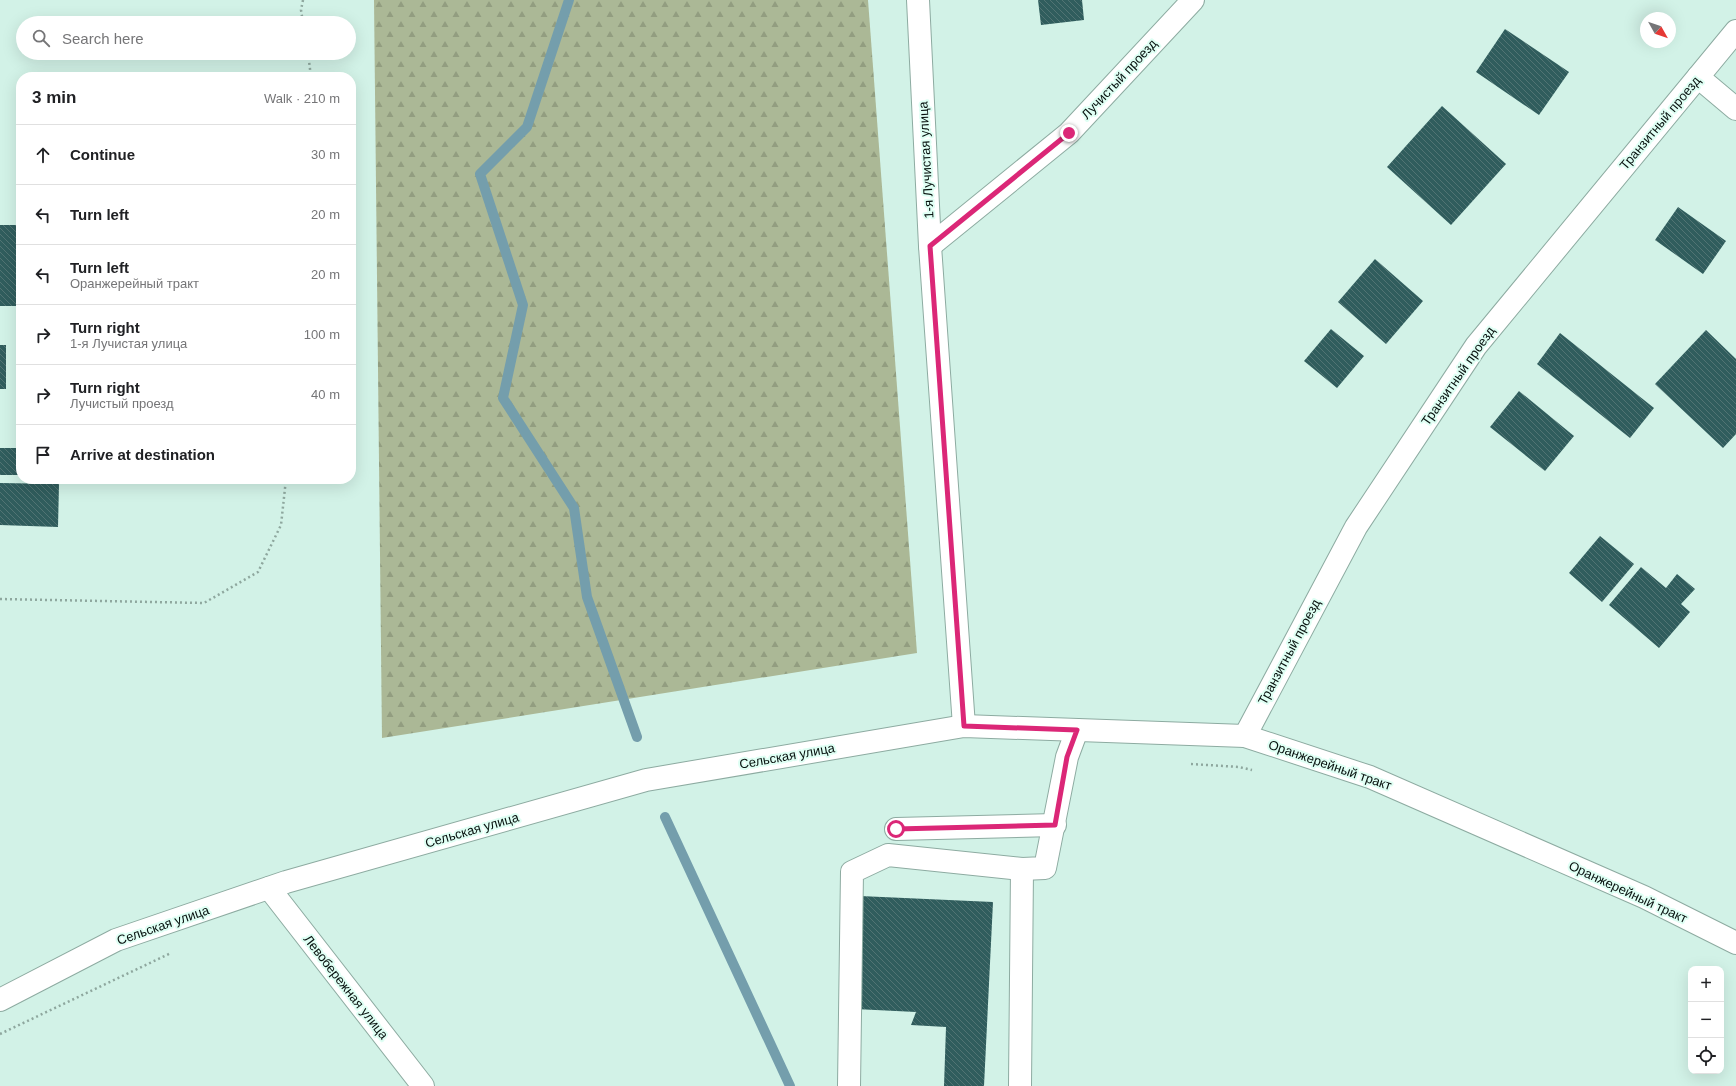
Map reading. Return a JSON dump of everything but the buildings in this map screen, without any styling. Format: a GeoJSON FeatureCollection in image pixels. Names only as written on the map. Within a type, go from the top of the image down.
{"type":"FeatureCollection","features":[{"type":"Feature","properties":{"kind":"street","name":"1-я Лучистая улица"},"geometry":{"type":"LineString","coordinates":[[918,0],[930,246],[964,726]]}},
{"type":"Feature","properties":{"kind":"street","name":"Лучистый проезд"},"geometry":{"type":"LineString","coordinates":[[930,246],[1069,133],[1193,0]]}},
{"type":"Feature","properties":{"kind":"street","name":"Транзитный проезд"},"geometry":{"type":"LineString","coordinates":[[1245,736],[1356,527],[1476,346],[1736,32]]}},
{"type":"Feature","properties":{"kind":"street"},"geometry":{"type":"LineString","coordinates":[[1698,77],[1736,109]]}},
{"type":"Feature","properties":{"kind":"street","name":"Оранжерейный тракт"},"geometry":{"type":"LineString","coordinates":[[964,726],[1245,736],[1370,777],[1644,897],[1736,943]]}},
{"type":"Feature","properties":{"kind":"street","name":"Сельская улица"},"geometry":{"type":"LineString","coordinates":[[0,1000],[116,940],[269,888],[646,780],[964,726]]}},
{"type":"Feature","properties":{"kind":"street"},"geometry":{"type":"LineString","coordinates":[[849,1086],[852,872],[888,856],[1022,869],[1045,868],[1055,825],[1067,757],[1077,730]]}},
{"type":"Feature","properties":{"kind":"street"},"geometry":{"type":"LineString","coordinates":[[896,829],[1055,825]]}},
{"type":"Feature","properties":{"kind":"street"},"geometry":{"type":"LineString","coordinates":[[1020,1086],[1022,869]]}},
{"type":"Feature","properties":{"kind":"street","name":"Левобережная улица"},"geometry":{"type":"LineString","coordinates":[[269,888],[423,1086]]}},
{"type":"Feature","properties":{"kind":"path"},"geometry":{"type":"LineString","coordinates":[[302,16],[301,10],[303,0]]}},
{"type":"Feature","properties":{"kind":"path"},"geometry":{"type":"LineString","coordinates":[[309,60],[310,72]]}},
{"type":"Feature","properties":{"kind":"path"},"geometry":{"type":"LineString","coordinates":[[0,599],[204,603],[258,572],[281,525],[285,484]]}},
{"type":"Feature","properties":{"kind":"green space"},"geometry":{"type":"Polygon","coordinates":[[[374,0],[868,0],[917,653],[382,738],[374,0]]]}},
{"type":"Feature","properties":{"kind":"waterway"},"geometry":{"type":"LineString","coordinates":[[569,0],[527,127],[480,174],[523,305],[503,398],[574,508],[587,597],[637,737]]}},
{"type":"Feature","properties":{"kind":"waterway"},"geometry":{"type":"LineString","coordinates":[[665,817],[790,1086]]}},
{"type":"Feature","properties":{"kind":"route"},"geometry":{"type":"LineString","coordinates":[[896,829],[1055,825],[1067,757],[1077,730],[964,726],[930,246],[1069,133]]}}]}
